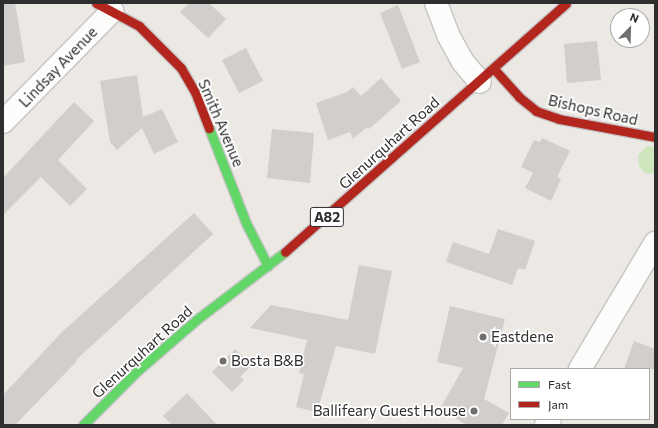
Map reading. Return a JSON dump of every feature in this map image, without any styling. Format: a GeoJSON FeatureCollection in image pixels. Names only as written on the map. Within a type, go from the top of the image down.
{"type":"FeatureCollection","features":[{"type":"Feature","properties":{"kind":"main road","name":"Glenurquhart Road"},"geometry":{"type":"LineString","coordinates":[[82,425],[137,371],[196,320],[268,266],[487,76],[566,3]]}},
{"type":"Feature","properties":{"kind":"main road","name":"Smith Avenue"},"geometry":{"type":"LineString","coordinates":[[104,7],[139,26],[180,68],[195,92],[246,223],[268,266]]}},
{"type":"Feature","properties":{"kind":"main road","name":"Bishops Road"},"geometry":{"type":"LineString","coordinates":[[487,76],[519,97],[536,111],[559,119],[655,137]]}},
{"type":"Feature","properties":{"kind":"street"},"geometry":{"type":"LineString","coordinates":[[436,3],[448,35],[463,62],[487,76]]}},
{"type":"Feature","properties":{"kind":"street","name":"Lindsay Avenue"},"geometry":{"type":"LineString","coordinates":[[3,122],[104,7]]}},
{"type":"Feature","properties":{"kind":"street"},"geometry":{"type":"LineString","coordinates":[[581,368],[655,243]]}},
{"type":"Feature","properties":{"kind":"green space"},"geometry":{"type":"Polygon","coordinates":[[[647,146],[655,147],[655,174],[645,173],[639,166],[638,155],[647,146]]]}},
{"type":"Feature","properties":{"kind":"building"},"geometry":{"type":"Polygon","coordinates":[[[3,3],[15,3],[25,62],[3,66],[3,3]]]}},
{"type":"Feature","properties":{"kind":"building"},"geometry":{"type":"Polygon","coordinates":[[[189,3],[209,3],[226,19],[208,38],[180,12],[189,3]]]}},
{"type":"Feature","properties":{"kind":"building"},"geometry":{"type":"Polygon","coordinates":[[[398,5],[420,62],[402,69],[380,13],[398,5]]]}},
{"type":"Feature","properties":{"kind":"building"},"geometry":{"type":"Polygon","coordinates":[[[597,41],[601,80],[567,83],[564,44],[597,41]]]}},
{"type":"Feature","properties":{"kind":"building"},"geometry":{"type":"Polygon","coordinates":[[[246,48],[263,81],[239,93],[222,60],[246,48]]]}},
{"type":"Feature","properties":{"kind":"building"},"geometry":{"type":"Polygon","coordinates":[[[137,75],[143,117],[162,109],[178,142],[154,154],[142,128],[117,150],[110,142],[100,81],[137,75]]]}},
{"type":"Feature","properties":{"kind":"building"},"geometry":{"type":"Polygon","coordinates":[[[381,78],[401,101],[369,129],[367,127],[353,139],[350,132],[328,140],[316,103],[347,92],[353,87],[361,96],[381,78]]]}},
{"type":"Feature","properties":{"kind":"building"},"geometry":{"type":"Polygon","coordinates":[[[74,102],[94,121],[58,160],[87,189],[70,206],[41,177],[3,215],[3,178],[74,102]]]}},
{"type":"Feature","properties":{"kind":"building"},"geometry":{"type":"Polygon","coordinates":[[[272,129],[314,133],[310,183],[267,178],[272,129]]]}},
{"type":"Feature","properties":{"kind":"building"},"geometry":{"type":"Polygon","coordinates":[[[542,138],[570,151],[557,177],[561,179],[551,201],[525,188],[533,173],[521,167],[534,140],[540,142],[542,138]]]}},
{"type":"Feature","properties":{"kind":"building"},"geometry":{"type":"Polygon","coordinates":[[[194,213],[213,234],[76,360],[77,361],[15,425],[3,425],[3,395],[62,332],[194,213]]]}},
{"type":"Feature","properties":{"kind":"building"},"geometry":{"type":"Polygon","coordinates":[[[498,229],[535,241],[525,270],[518,268],[512,285],[446,262],[453,242],[489,254],[498,229]]]}},
{"type":"Feature","properties":{"kind":"building"},"geometry":{"type":"Polygon","coordinates":[[[359,265],[392,271],[375,354],[336,346],[317,412],[296,407],[304,374],[299,373],[307,340],[250,328],[271,305],[348,320],[359,265]]]}},
{"type":"Feature","properties":{"kind":"building"},"geometry":{"type":"Polygon","coordinates":[[[450,306],[505,319],[484,399],[509,413],[502,425],[467,425],[440,409],[463,368],[437,362],[450,306]]]}},
{"type":"Feature","properties":{"kind":"building"},"geometry":{"type":"Polygon","coordinates":[[[634,341],[655,349],[655,369],[624,368],[634,341]]]}},
{"type":"Feature","properties":{"kind":"building"},"geometry":{"type":"Polygon","coordinates":[[[235,349],[252,365],[240,377],[244,380],[232,392],[212,372],[235,349]]]}},
{"type":"Feature","properties":{"kind":"building"},"geometry":{"type":"Polygon","coordinates":[[[187,393],[217,425],[172,425],[163,416],[187,393]]]}},
{"type":"Feature","properties":{"kind":"traffic: fast"},"geometry":{"type":"LineString","coordinates":[[209,128],[246,223],[268,266]]}},
{"type":"Feature","properties":{"kind":"traffic: fast"},"geometry":{"type":"LineString","coordinates":[[83,425],[137,371],[196,320],[285,252]]}},
{"type":"Feature","properties":{"kind":"traffic: jam"},"geometry":{"type":"LineString","coordinates":[[96,3],[139,26],[181,68],[195,92],[209,128]]}},
{"type":"Feature","properties":{"kind":"traffic: jam"},"geometry":{"type":"LineString","coordinates":[[285,252],[566,3]]}},
{"type":"Feature","properties":{"kind":"traffic: jam"},"geometry":{"type":"LineString","coordinates":[[495,70],[519,97],[536,111],[559,119],[655,137]]}},
{"type":"Feature","properties":{"kind":"place","name":"Eastdene"},"geometry":{"type":"Point","coordinates":[483,337]}},
{"type":"Feature","properties":{"kind":"place","name":"Bosta B&B"},"geometry":{"type":"Point","coordinates":[223,361]}},
{"type":"Feature","properties":{"kind":"place","name":"Ballifeary Guest House"},"geometry":{"type":"Point","coordinates":[474,411]}}]}
